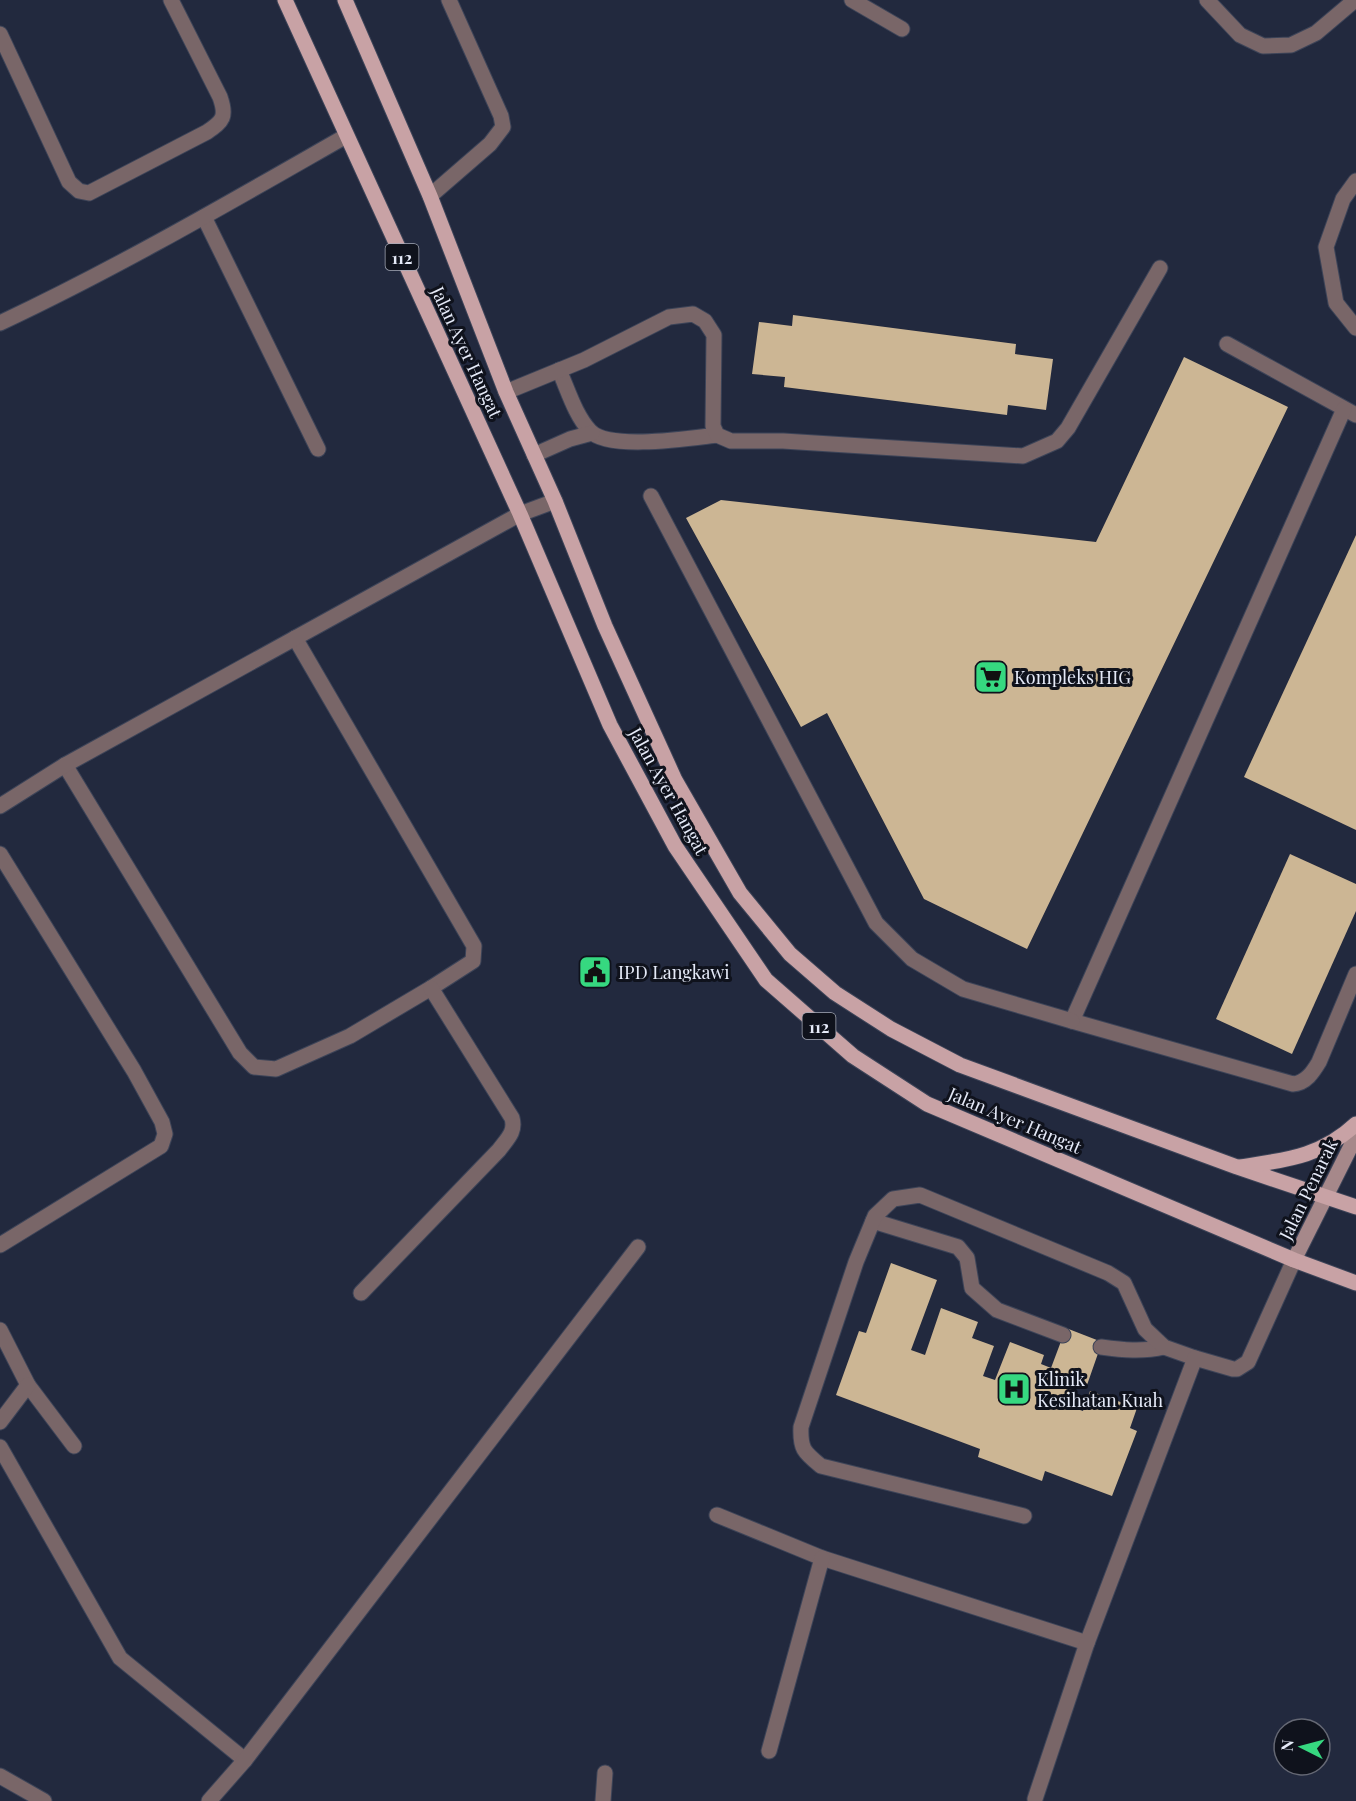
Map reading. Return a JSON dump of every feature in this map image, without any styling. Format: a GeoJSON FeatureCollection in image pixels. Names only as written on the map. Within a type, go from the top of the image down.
{"type":"FeatureCollection","features":[{"type":"Feature","properties":{"kind":"main road","name":"Jalan Ayer Hangat"},"geometry":{"type":"LineString","coordinates":[[285,0],[520,514],[610,725],[675,846],[766,980],[853,1056],[927,1104],[1294,1260],[1356,1283]]}},
{"type":"Feature","properties":{"kind":"main road","name":"Jalan Ayer Hangat"},"geometry":{"type":"LineString","coordinates":[[345,0],[430,196],[506,392],[555,501],[605,626],[675,780],[740,893],[790,954],[835,993],[891,1029],[960,1065],[1238,1167],[1356,1207]]}},
{"type":"Feature","properties":{"kind":"main road"},"geometry":{"type":"LineString","coordinates":[[1238,1167],[1296,1158],[1322,1147],[1356,1124]]}},
{"type":"Feature","properties":{"kind":"main road","name":"Jalan Penarak"},"geometry":{"type":"LineString","coordinates":[[1294,1260],[1356,1136]]}},
{"type":"Feature","properties":{"kind":"street"},"geometry":{"type":"LineString","coordinates":[[0,34],[69,182],[79,191],[89,193],[207,132],[222,120],[224,113],[220,97],[171,0]]}},
{"type":"Feature","properties":{"kind":"street"},"geometry":{"type":"LineString","coordinates":[[430,196],[490,144],[503,127],[501,116],[449,0]]}},
{"type":"Feature","properties":{"kind":"street"},"geometry":{"type":"LineString","coordinates":[[852,0],[902,29]]}},
{"type":"Feature","properties":{"kind":"street"},"geometry":{"type":"LineString","coordinates":[[1207,0],[1240,35],[1263,46],[1291,45],[1316,33],[1355,0]]}},
{"type":"Feature","properties":{"kind":"street"},"geometry":{"type":"LineString","coordinates":[[0,323],[57,296],[204,217],[346,136]]}},
{"type":"Feature","properties":{"kind":"street"},"geometry":{"type":"LineString","coordinates":[[1356,181],[1343,199],[1326,247],[1336,303],[1356,328]]}},
{"type":"Feature","properties":{"kind":"street"},"geometry":{"type":"LineString","coordinates":[[204,217],[318,449]]}},
{"type":"Feature","properties":{"kind":"street"},"geometry":{"type":"LineString","coordinates":[[559,370],[579,416],[592,433],[604,439],[641,442],[717,435],[731,441],[783,441],[1023,456],[1057,441],[1068,428],[1160,268]]}},
{"type":"Feature","properties":{"kind":"street"},"geometry":{"type":"LineString","coordinates":[[506,392],[584,360],[669,317],[693,314],[705,321],[714,335],[713,426],[717,435]]}},
{"type":"Feature","properties":{"kind":"street"},"geometry":{"type":"LineString","coordinates":[[1072,1020],[1350,412],[1227,344]]}},
{"type":"Feature","properties":{"kind":"street"},"geometry":{"type":"LineString","coordinates":[[534,455],[570,439],[592,433]]}},
{"type":"Feature","properties":{"kind":"street"},"geometry":{"type":"LineString","coordinates":[[651,496],[876,923],[912,959],[963,989],[1293,1084],[1299,1084],[1312,1073],[1319,1062],[1356,974]]}},
{"type":"Feature","properties":{"kind":"street"},"geometry":{"type":"LineString","coordinates":[[0,806],[65,765],[520,514],[555,501]]}},
{"type":"Feature","properties":{"kind":"street"},"geometry":{"type":"LineString","coordinates":[[65,765],[240,1053],[254,1066],[276,1069],[350,1036],[473,961],[474,946],[295,638]]}},
{"type":"Feature","properties":{"kind":"street"},"geometry":{"type":"LineString","coordinates":[[0,854],[134,1071],[162,1122],[165,1134],[161,1146],[0,1245]]}},
{"type":"Feature","properties":{"kind":"street"},"geometry":{"type":"LineString","coordinates":[[361,1293],[498,1150],[512,1133],[514,1125],[512,1118],[431,988]]}},
{"type":"Feature","properties":{"kind":"street"},"geometry":{"type":"LineString","coordinates":[[1024,1516],[821,1466],[805,1453],[800,1441],[801,1427],[856,1262],[875,1216],[893,1199],[920,1195],[1108,1272],[1124,1283],[1145,1329],[1164,1347],[1233,1369],[1248,1362],[1294,1260]]}},
{"type":"Feature","properties":{"kind":"street"},"geometry":{"type":"LineString","coordinates":[[873,1221],[958,1247],[967,1258],[972,1288],[997,1310],[1063,1335]]}},
{"type":"Feature","properties":{"kind":"street"},"geometry":{"type":"LineString","coordinates":[[209,1801],[245,1760],[638,1247]]}},
{"type":"Feature","properties":{"kind":"street"},"geometry":{"type":"LineString","coordinates":[[0,1330],[28,1385],[74,1446]]}},
{"type":"Feature","properties":{"kind":"street"},"geometry":{"type":"LineString","coordinates":[[1101,1347],[1148,1351],[1164,1347]]}},
{"type":"Feature","properties":{"kind":"street"},"geometry":{"type":"LineString","coordinates":[[1035,1799],[1088,1643],[1195,1358]]}},
{"type":"Feature","properties":{"kind":"street"},"geometry":{"type":"LineString","coordinates":[[0,1422],[28,1385]]}},
{"type":"Feature","properties":{"kind":"street"},"geometry":{"type":"LineString","coordinates":[[0,1447],[120,1658],[245,1760]]}},
{"type":"Feature","properties":{"kind":"street"},"geometry":{"type":"LineString","coordinates":[[717,1515],[822,1558],[1088,1643]]}},
{"type":"Feature","properties":{"kind":"street"},"geometry":{"type":"LineString","coordinates":[[769,1751],[822,1558]]}},
{"type":"Feature","properties":{"kind":"street"},"geometry":{"type":"LineString","coordinates":[[603,1801],[605,1773]]}},
{"type":"Feature","properties":{"kind":"street"},"geometry":{"type":"LineString","coordinates":[[0,1776],[44,1801]]}},
{"type":"Feature","properties":{"kind":"building"},"geometry":{"type":"Polygon","coordinates":[[[793,315],[1016,344],[1015,354],[1053,359],[1046,410],[1008,405],[1007,415],[784,387],[785,377],[752,374],[759,322],[792,326],[793,315]]]}},
{"type":"Feature","properties":{"kind":"building"},"geometry":{"type":"Polygon","coordinates":[[[1184,357],[1288,407],[1027,949],[924,899],[827,713],[801,727],[686,518],[721,500],[1096,542],[1184,357]]]}},
{"type":"Feature","properties":{"kind":"building"},"geometry":{"type":"Polygon","coordinates":[[[1356,535],[1356,830],[1244,777],[1356,535]]]}},
{"type":"Feature","properties":{"kind":"building"},"geometry":{"type":"Polygon","coordinates":[[[1290,854],[1356,884],[1356,911],[1292,1054],[1216,1019],[1290,854]]]}},
{"type":"Feature","properties":{"kind":"building"},"geometry":{"type":"Polygon","coordinates":[[[891,1263],[937,1280],[911,1350],[925,1355],[941,1308],[978,1322],[972,1338],[994,1346],[983,1376],[995,1380],[1010,1342],[1044,1355],[1041,1364],[1051,1368],[1066,1328],[1102,1342],[1087,1385],[1077,1381],[1068,1406],[1083,1411],[1090,1391],[1137,1408],[1130,1428],[1137,1431],[1112,1496],[1045,1471],[1042,1481],[978,1457],[980,1449],[836,1395],[859,1331],[866,1333],[891,1263]]]}},
{"type":"Feature","properties":{"kind":"place","name":"Kompleks HIG"},"geometry":{"type":"Point","coordinates":[991,677]}},
{"type":"Feature","properties":{"kind":"place","name":"IPD Langkawi"},"geometry":{"type":"Point","coordinates":[595,972]}},
{"type":"Feature","properties":{"kind":"place","name":"Klinik Kesihatan Kuah"},"geometry":{"type":"Point","coordinates":[1014,1389]}}]}
